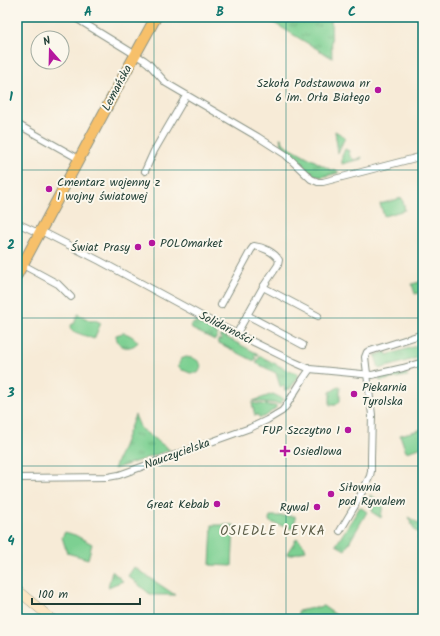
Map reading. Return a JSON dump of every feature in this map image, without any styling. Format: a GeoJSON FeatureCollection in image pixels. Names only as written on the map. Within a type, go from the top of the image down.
{"type":"FeatureCollection","features":[{"type":"Feature","properties":{"kind":"main road","name":"Lemańska"},"geometry":{"type":"LineString","coordinates":[[17,275],[156,17]]}},
{"type":"Feature","properties":{"kind":"street"},"geometry":{"type":"LineString","coordinates":[[74,17],[148,63],[166,83],[245,129],[286,155],[306,175],[318,182],[324,182],[423,156]]}},
{"type":"Feature","properties":{"kind":"street"},"geometry":{"type":"LineString","coordinates":[[145,171],[154,151],[186,96]]}},
{"type":"Feature","properties":{"kind":"street"},"geometry":{"type":"LineString","coordinates":[[17,124],[79,159]]}},
{"type":"Feature","properties":{"kind":"street","name":"Solidarności"},"geometry":{"type":"LineString","coordinates":[[17,223],[34,231],[41,231],[237,334],[310,369],[376,374],[423,362]]}},
{"type":"Feature","properties":{"kind":"street"},"geometry":{"type":"LineString","coordinates":[[221,305],[254,246],[261,247],[276,256],[279,260],[278,265],[263,287],[237,334]]}},
{"type":"Feature","properties":{"kind":"street"},"geometry":{"type":"LineString","coordinates":[[23,265],[58,284],[71,298]]}},
{"type":"Feature","properties":{"kind":"street"},"geometry":{"type":"LineString","coordinates":[[263,287],[318,316]]}},
{"type":"Feature","properties":{"kind":"street"},"geometry":{"type":"LineString","coordinates":[[247,315],[303,345]]}},
{"type":"Feature","properties":{"kind":"street"},"geometry":{"type":"LineString","coordinates":[[340,531],[356,504],[371,471],[372,415],[365,357],[367,352],[423,334]]}},
{"type":"Feature","properties":{"kind":"street","name":"Nauczycielska"},"geometry":{"type":"LineString","coordinates":[[17,478],[108,477],[120,475],[250,428],[282,411],[310,369]]}},
{"type":"Feature","properties":{"kind":"street"},"geometry":{"type":"LineString","coordinates":[[17,590],[52,619]]}},
{"type":"Feature","properties":{"kind":"green space"},"geometry":{"type":"Polygon","coordinates":[[[264,17],[331,17],[332,58],[264,17]]]}},
{"type":"Feature","properties":{"kind":"green space"},"geometry":{"type":"Polygon","coordinates":[[[335,131],[345,137],[338,153],[335,131]]]}},
{"type":"Feature","properties":{"kind":"green space"},"geometry":{"type":"Polygon","coordinates":[[[280,138],[284,144],[331,170],[338,171],[338,173],[321,177],[312,175],[295,157],[283,148],[280,138]]]}},
{"type":"Feature","properties":{"kind":"green space"},"geometry":{"type":"Polygon","coordinates":[[[345,149],[349,151],[350,156],[353,159],[356,160],[362,157],[361,159],[342,164],[342,156],[345,149]]]}},
{"type":"Feature","properties":{"kind":"green space"},"geometry":{"type":"Polygon","coordinates":[[[402,198],[405,210],[384,216],[380,204],[402,198]]]}},
{"type":"Feature","properties":{"kind":"green space"},"geometry":{"type":"Polygon","coordinates":[[[423,281],[423,292],[415,294],[412,284],[423,281]]]}},
{"type":"Feature","properties":{"kind":"green space"},"geometry":{"type":"Polygon","coordinates":[[[78,314],[91,321],[95,320],[101,323],[94,339],[72,331],[70,327],[74,324],[78,314]]]}},
{"type":"Feature","properties":{"kind":"green space"},"geometry":{"type":"Polygon","coordinates":[[[197,322],[218,334],[215,340],[192,329],[191,325],[197,322]]]}},
{"type":"Feature","properties":{"kind":"green space"},"geometry":{"type":"Polygon","coordinates":[[[123,333],[131,336],[138,342],[131,347],[120,345],[116,335],[123,333]]]}},
{"type":"Feature","properties":{"kind":"green space"},"geometry":{"type":"Polygon","coordinates":[[[222,335],[258,354],[257,356],[255,355],[254,357],[256,358],[254,361],[217,342],[219,339],[221,340],[222,338],[219,337],[222,335]]]}},
{"type":"Feature","properties":{"kind":"green space"},"geometry":{"type":"Polygon","coordinates":[[[423,344],[423,356],[379,369],[375,355],[386,352],[387,355],[423,344]]]}},
{"type":"Feature","properties":{"kind":"green space"},"geometry":{"type":"Polygon","coordinates":[[[260,356],[289,371],[297,373],[298,377],[290,389],[284,390],[285,387],[280,386],[276,373],[256,363],[260,356]]]}},
{"type":"Feature","properties":{"kind":"green space"},"geometry":{"type":"Polygon","coordinates":[[[186,357],[193,358],[200,363],[201,366],[198,373],[183,371],[179,367],[181,359],[186,357]]]}},
{"type":"Feature","properties":{"kind":"green space"},"geometry":{"type":"Polygon","coordinates":[[[404,371],[408,376],[379,380],[379,378],[404,371]]]}},
{"type":"Feature","properties":{"kind":"green space"},"geometry":{"type":"Polygon","coordinates":[[[340,386],[340,401],[336,405],[330,405],[330,392],[340,386]]]}},
{"type":"Feature","properties":{"kind":"green space"},"geometry":{"type":"Polygon","coordinates":[[[273,394],[283,399],[280,404],[253,401],[273,394]]]}},
{"type":"Feature","properties":{"kind":"green space"},"geometry":{"type":"Polygon","coordinates":[[[252,403],[277,407],[266,416],[260,418],[257,415],[255,416],[252,403]]]}},
{"type":"Feature","properties":{"kind":"green space"},"geometry":{"type":"Polygon","coordinates":[[[135,415],[141,429],[170,450],[114,469],[135,415]]]}},
{"type":"Feature","properties":{"kind":"green space"},"geometry":{"type":"Polygon","coordinates":[[[423,429],[423,447],[406,452],[400,435],[423,429]]]}},
{"type":"Feature","properties":{"kind":"green space"},"geometry":{"type":"Polygon","coordinates":[[[370,495],[383,503],[381,518],[373,513],[370,495]]]}},
{"type":"Feature","properties":{"kind":"green space"},"geometry":{"type":"Polygon","coordinates":[[[360,507],[367,512],[345,550],[336,545],[360,507]]]}},
{"type":"Feature","properties":{"kind":"green space"},"geometry":{"type":"Polygon","coordinates":[[[270,516],[295,516],[295,530],[270,522],[270,516]]]}},
{"type":"Feature","properties":{"kind":"green space"},"geometry":{"type":"Polygon","coordinates":[[[408,517],[423,526],[423,544],[419,542],[419,534],[415,531],[408,517]]]}},
{"type":"Feature","properties":{"kind":"green space"},"geometry":{"type":"Polygon","coordinates":[[[212,525],[234,525],[232,566],[210,565],[212,525]]]}},
{"type":"Feature","properties":{"kind":"green space"},"geometry":{"type":"Polygon","coordinates":[[[65,532],[75,535],[92,544],[88,559],[67,553],[62,537],[65,532]]]}},
{"type":"Feature","properties":{"kind":"green space"},"geometry":{"type":"Polygon","coordinates":[[[297,538],[304,545],[306,550],[288,555],[287,553],[297,538]]]}},
{"type":"Feature","properties":{"kind":"green space"},"geometry":{"type":"Polygon","coordinates":[[[134,567],[175,595],[151,595],[128,576],[134,567]]]}},
{"type":"Feature","properties":{"kind":"green space"},"geometry":{"type":"Polygon","coordinates":[[[112,571],[123,581],[108,587],[112,571]]]}},
{"type":"Feature","properties":{"kind":"green space"},"geometry":{"type":"Polygon","coordinates":[[[323,606],[342,619],[299,619],[298,611],[323,606]]]}},
{"type":"Feature","properties":{"kind":"place","name":"Szkoła Podstawowa nr 6 im. Orła Białego"},"geometry":{"type":"Point","coordinates":[378,90]}},
{"type":"Feature","properties":{"kind":"place","name":"Cmentarz wojenny z I wojny światowej"},"geometry":{"type":"Point","coordinates":[49,189]}},
{"type":"Feature","properties":{"kind":"place","name":"POLOmarket"},"geometry":{"type":"Point","coordinates":[152,243]}},
{"type":"Feature","properties":{"kind":"place","name":"Świat Prasy"},"geometry":{"type":"Point","coordinates":[138,247]}},
{"type":"Feature","properties":{"kind":"place","name":"Piekarnia Tyrolska"},"geometry":{"type":"Point","coordinates":[354,394]}},
{"type":"Feature","properties":{"kind":"place","name":"FUP Szczytno 1"},"geometry":{"type":"Point","coordinates":[348,430]}},
{"type":"Feature","properties":{"kind":"place","name":"Osiedlowa"},"geometry":{"type":"Point","coordinates":[285,451]}},
{"type":"Feature","properties":{"kind":"place","name":"Siłownia pod Rywalem"},"geometry":{"type":"Point","coordinates":[331,494]}},
{"type":"Feature","properties":{"kind":"place","name":"Great Kebab"},"geometry":{"type":"Point","coordinates":[217,504]}},
{"type":"Feature","properties":{"kind":"place","name":"Rywal"},"geometry":{"type":"Point","coordinates":[317,507]}},
{"type":"Feature","properties":{"kind":"district","name":"OSIEDLE LEYKA"},"geometry":{"type":"Point","coordinates":[273,531]}}]}
